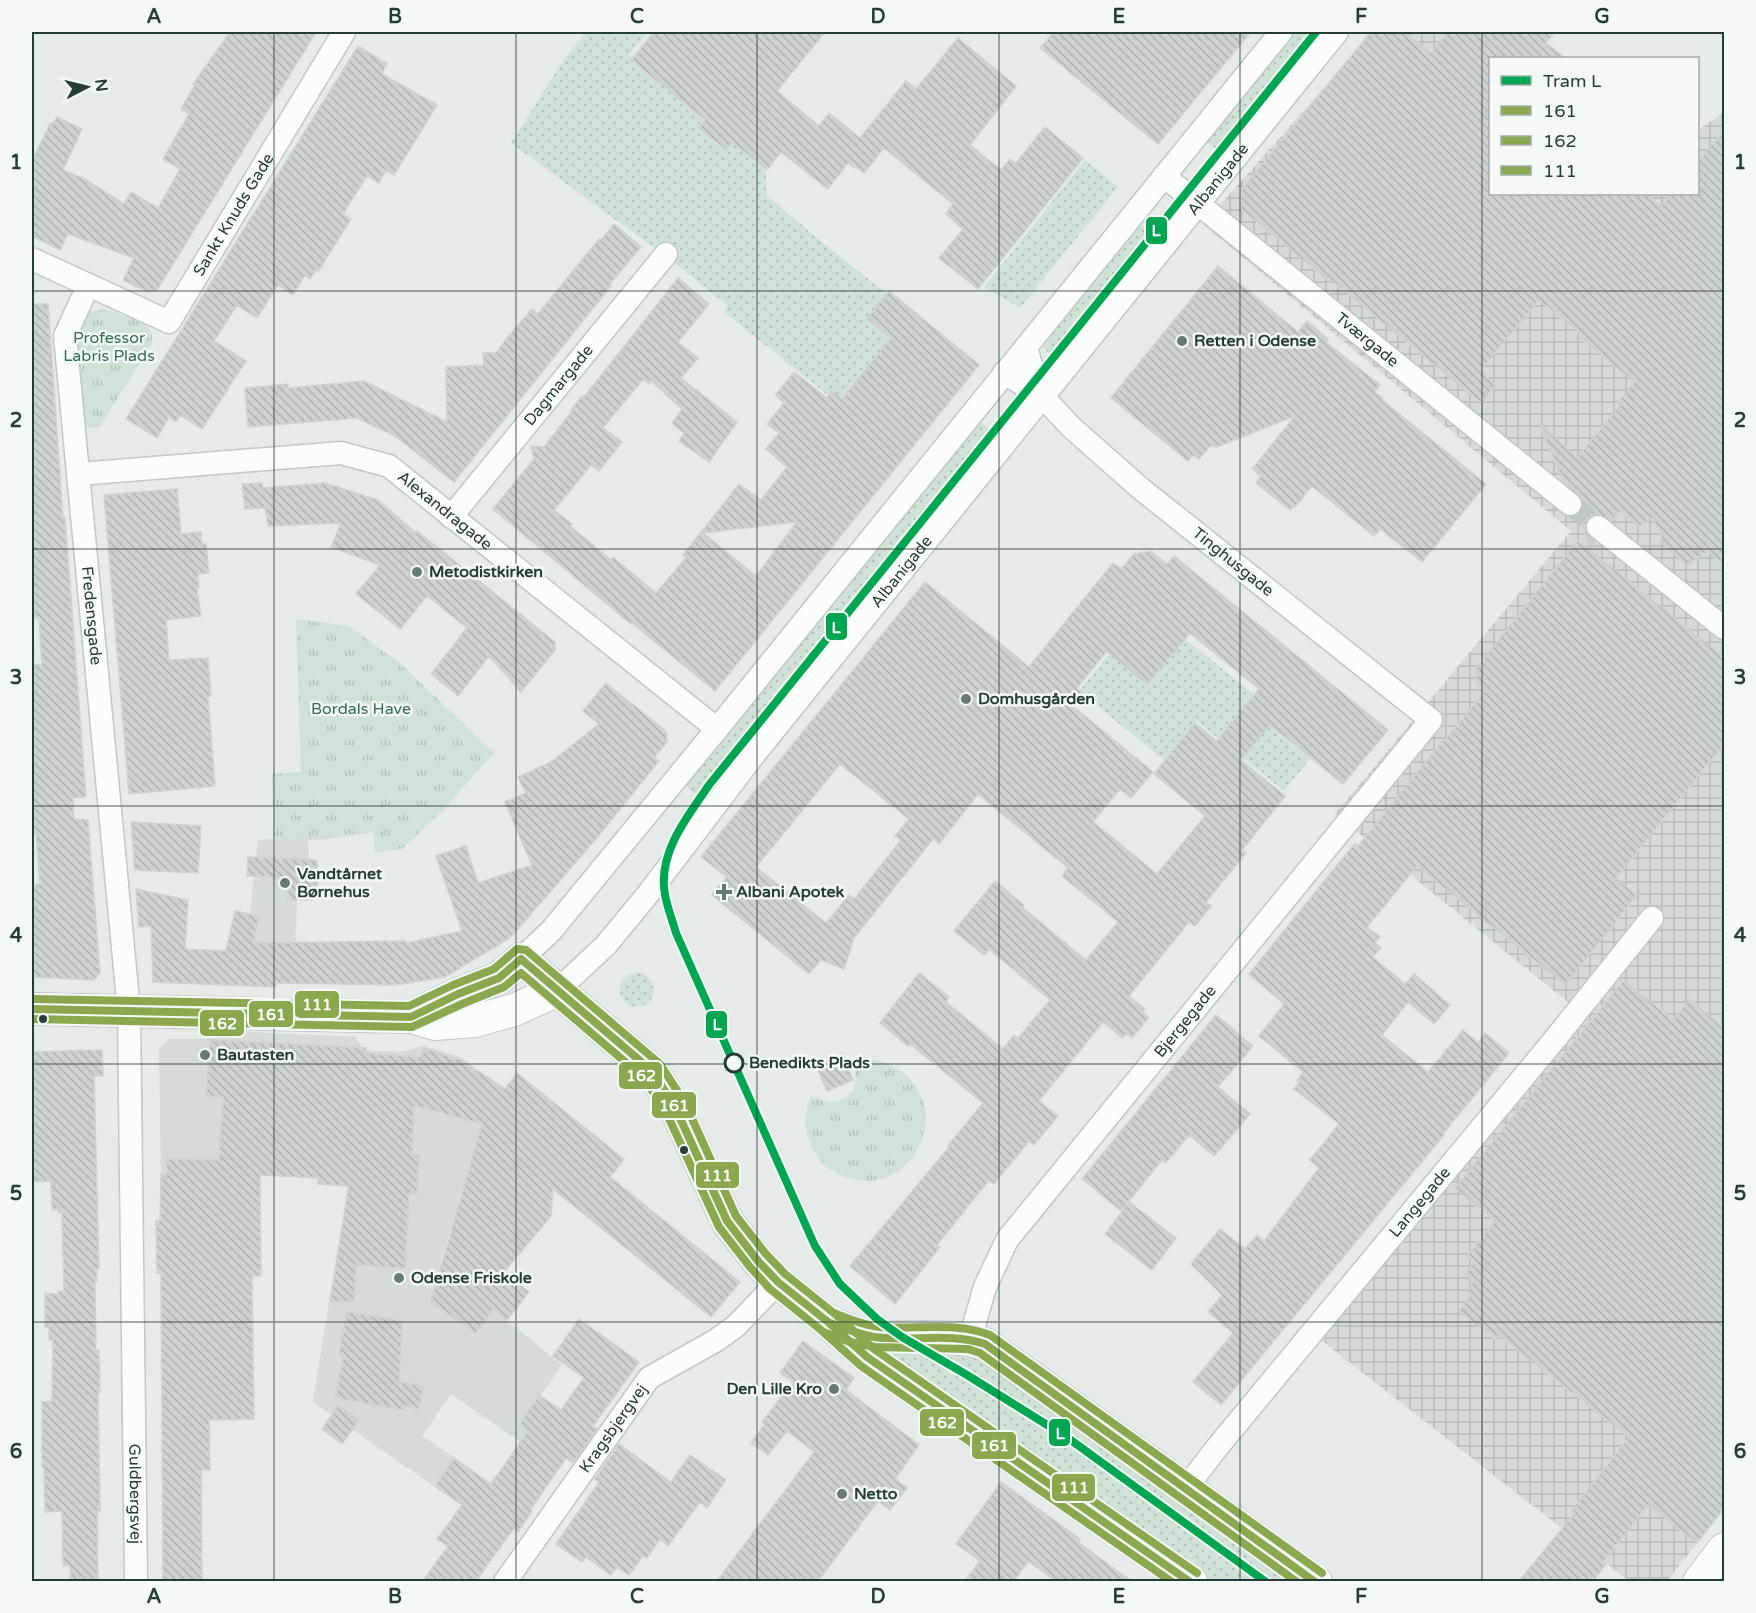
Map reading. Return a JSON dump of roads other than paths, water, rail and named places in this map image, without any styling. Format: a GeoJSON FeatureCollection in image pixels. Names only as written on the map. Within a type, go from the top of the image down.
{"type":"FeatureCollection","features":[{"type":"Feature","properties":{"kind":"main road"},"geometry":{"type":"LineString","coordinates":[[521,959],[652,1071],[675,1107],[728,1221],[758,1261],[778,1282],[867,1357],[1191,1581]]}},
{"type":"Feature","properties":{"kind":"main road","name":"Albanigade"},"geometry":{"type":"LineString","coordinates":[[411,1017],[458,994],[499,978],[521,959]]}},
{"type":"Feature","properties":{"kind":"main road","name":"Albanigade"},"geometry":{"type":"LineString","coordinates":[[32,1009],[411,1017],[435,1024],[475,1021],[514,1010],[558,990]]}},
{"type":"Feature","properties":{"kind":"main road"},"geometry":{"type":"LineString","coordinates":[[828,1322],[853,1332],[876,1337],[970,1339],[985,1344],[1316,1581]]}},
{"type":"Feature","properties":{"kind":"main road"},"geometry":{"type":"LineString","coordinates":[[1699,1581],[1725,1549]]}},
{"type":"Feature","properties":{"kind":"street","name":"Sankt Knuds Gade"},"geometry":{"type":"LineString","coordinates":[[88,286],[169,322],[344,32]]}},
{"type":"Feature","properties":{"kind":"street","name":"Albanigade"},"geometry":{"type":"LineString","coordinates":[[521,959],[551,930],[717,729],[1281,32]]}},
{"type":"Feature","properties":{"kind":"street","name":"Albanigade"},"geometry":{"type":"LineString","coordinates":[[558,990],[606,945],[648,894],[753,756],[1338,32]]}},
{"type":"Feature","properties":{"kind":"street","name":"Tværgade"},"geometry":{"type":"LineString","coordinates":[[1164,176],[1570,504]]}},
{"type":"Feature","properties":{"kind":"street","name":"Dagmargade"},"geometry":{"type":"LineString","coordinates":[[451,517],[666,254]]}},
{"type":"Feature","properties":{"kind":"street"},"geometry":{"type":"LineString","coordinates":[[32,260],[88,286]]}},
{"type":"Feature","properties":{"kind":"street","name":"Fredensgade"},"geometry":{"type":"LineString","coordinates":[[88,286],[65,336],[129,1011]]}},
{"type":"Feature","properties":{"kind":"street","name":"Tinghusgade"},"geometry":{"type":"LineString","coordinates":[[1026,347],[1042,396]]}},
{"type":"Feature","properties":{"kind":"street","name":"Tinghusgade"},"geometry":{"type":"LineString","coordinates":[[1004,374],[1042,396],[1071,427],[1140,488],[1431,720]]}},
{"type":"Feature","properties":{"kind":"street","name":"Alexandragade"},"geometry":{"type":"LineString","coordinates":[[79,474],[341,453],[389,466],[717,729]]}},
{"type":"Feature","properties":{"kind":"street"},"geometry":{"type":"LineString","coordinates":[[1598,527],[1725,628]]}},
{"type":"Feature","properties":{"kind":"street","name":"Bjergegade"},"geometry":{"type":"LineString","coordinates":[[970,1339],[985,1287],[1007,1240],[1431,720]]}},
{"type":"Feature","properties":{"kind":"street","name":"Langegade"},"geometry":{"type":"LineString","coordinates":[[1187,1487],[1652,918]]}},
{"type":"Feature","properties":{"kind":"street","name":"Guldbergsvej"},"geometry":{"type":"LineString","coordinates":[[129,1011],[136,1581]]}},
{"type":"Feature","properties":{"kind":"street","name":"Kragsbjergvej"},"geometry":{"type":"LineString","coordinates":[[505,1581],[649,1378],[715,1341],[736,1326],[778,1282]]}},
{"type":"Feature","properties":{"kind":"tunnel"},"geometry":{"type":"LineString","coordinates":[[1570,504],[1598,527]]}},
{"type":"Feature","properties":{"kind":"tram line","name":"L"},"geometry":{"type":"LineString","coordinates":[[1266,1582],[1068,1438],[902,1337],[877,1319],[840,1284],[815,1246],[676,933],[666,899],[664,873],[678,833],[709,785],[1316,32]]}},
{"type":"Feature","properties":{"kind":"place","name":"Retten i Odense"},"geometry":{"type":"Point","coordinates":[1182,341]}},
{"type":"Feature","properties":{"kind":"place","name":"Metodistkirken"},"geometry":{"type":"Point","coordinates":[417,572]}},
{"type":"Feature","properties":{"kind":"place","name":"Domhusgården"},"geometry":{"type":"Point","coordinates":[966,699]}},
{"type":"Feature","properties":{"kind":"place","name":"Vandtårnet Børnehus"},"geometry":{"type":"Point","coordinates":[285,883]}},
{"type":"Feature","properties":{"kind":"place","name":"Albani Apotek"},"geometry":{"type":"Point","coordinates":[724,892]}},
{"type":"Feature","properties":{"kind":"place","name":"Bautasten"},"geometry":{"type":"Point","coordinates":[205,1055]}},
{"type":"Feature","properties":{"kind":"place","name":"Benedikts Plads"},"geometry":{"type":"Point","coordinates":[734,1063]}},
{"type":"Feature","properties":{"kind":"place","name":"Odense Friskole"},"geometry":{"type":"Point","coordinates":[399,1278]}},
{"type":"Feature","properties":{"kind":"place","name":"Den Lille Kro"},"geometry":{"type":"Point","coordinates":[834,1389]}},
{"type":"Feature","properties":{"kind":"place","name":"Netto"},"geometry":{"type":"Point","coordinates":[842,1494]}},
{"type":"Feature","properties":{"kind":"park label","name":"Professor Labris Plads"},"geometry":{"type":"Point","coordinates":[109,347]}},
{"type":"Feature","properties":{"kind":"park label","name":"Bordals Have"},"geometry":{"type":"Point","coordinates":[361,709]}}]}
